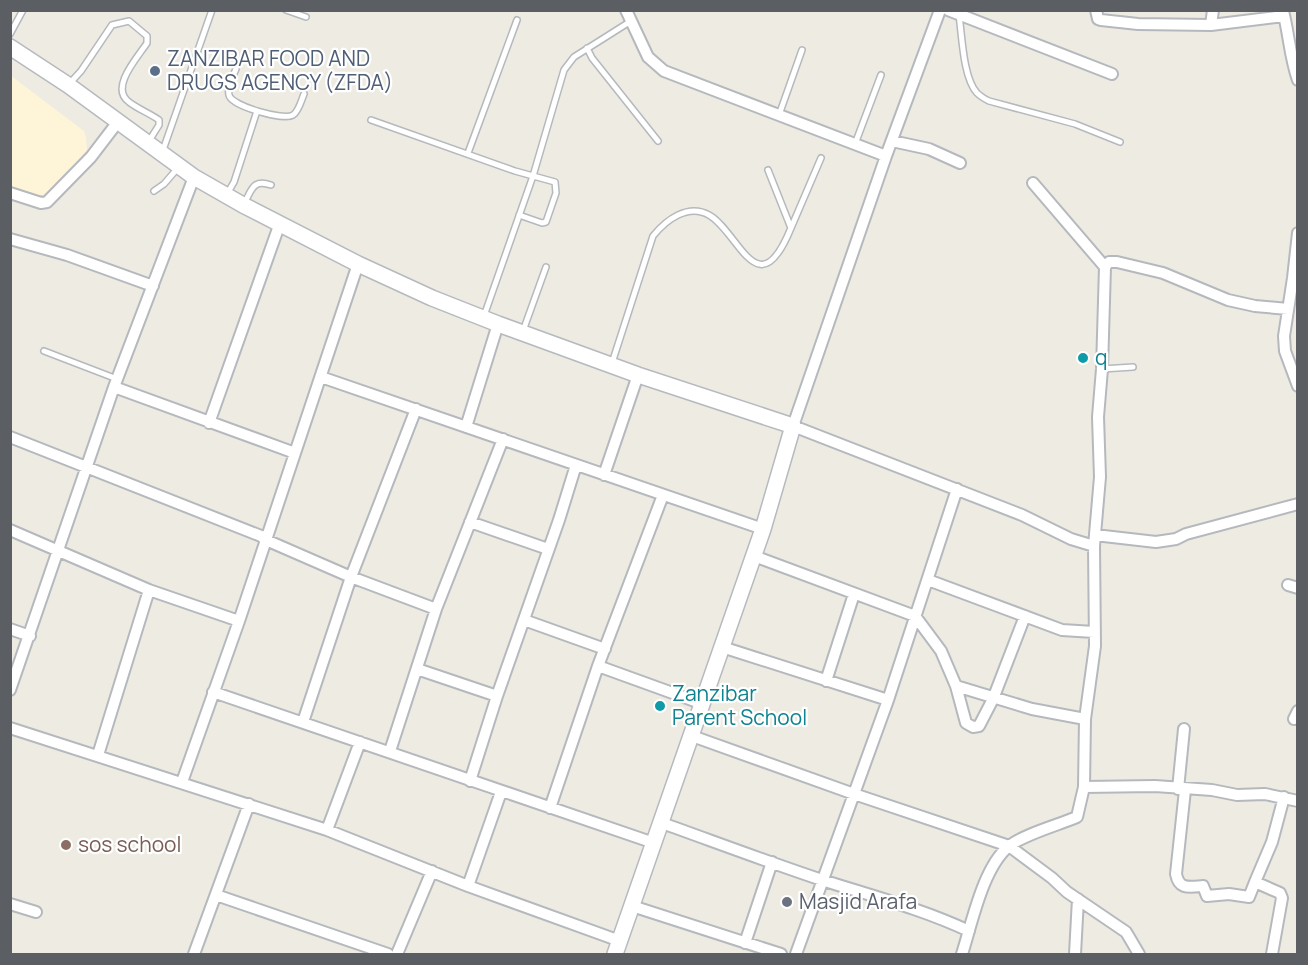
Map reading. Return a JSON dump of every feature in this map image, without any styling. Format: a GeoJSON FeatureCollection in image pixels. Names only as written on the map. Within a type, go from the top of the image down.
{"type":"FeatureCollection","features":[{"type":"Feature","properties":{"kind":"street"},"geometry":{"type":"LineString","coordinates":[[10,728],[327,830],[617,947],[764,529],[793,426],[886,156],[940,10]]}},
{"type":"Feature","properties":{"kind":"street"},"geometry":{"type":"LineString","coordinates":[[948,10],[1112,74]]}},
{"type":"Feature","properties":{"kind":"street"},"geometry":{"type":"LineString","coordinates":[[1096,10],[1098,19],[1138,24],[1211,25],[1284,13],[1293,68],[1298,80]]}},
{"type":"Feature","properties":{"kind":"street"},"geometry":{"type":"LineString","coordinates":[[1211,25],[1213,10]]}},
{"type":"Feature","properties":{"kind":"street"},"geometry":{"type":"LineString","coordinates":[[629,16],[648,57],[664,71],[886,156]]}},
{"type":"Feature","properties":{"kind":"street"},"geometry":{"type":"LineString","coordinates":[[10,47],[194,177],[358,264],[432,298],[498,324],[638,375],[793,426],[957,489],[1022,515],[1071,539],[1166,541],[1298,504]]}},
{"type":"Feature","properties":{"kind":"street"},"geometry":{"type":"LineString","coordinates":[[10,193],[41,203],[47,202],[91,157],[117,123]]}},
{"type":"Feature","properties":{"kind":"street"},"geometry":{"type":"LineString","coordinates":[[892,141],[929,149],[960,163]]}},
{"type":"Feature","properties":{"kind":"street"},"geometry":{"type":"LineString","coordinates":[[10,690],[115,383],[194,177]]}},
{"type":"Feature","properties":{"kind":"street"},"geometry":{"type":"LineString","coordinates":[[1033,183],[1105,267]]}},
{"type":"Feature","properties":{"kind":"street"},"geometry":{"type":"LineString","coordinates":[[209,423],[280,223]]}},
{"type":"Feature","properties":{"kind":"street"},"geometry":{"type":"LineString","coordinates":[[1298,233],[1291,314],[1284,336],[1285,351],[1298,386]]}},
{"type":"Feature","properties":{"kind":"street"},"geometry":{"type":"LineString","coordinates":[[10,239],[67,255],[153,286]]}},
{"type":"Feature","properties":{"kind":"street"},"geometry":{"type":"LineString","coordinates":[[962,954],[988,872],[1009,846],[1077,817],[1084,787],[1085,719],[1095,646],[1094,540],[1100,477],[1098,417],[1105,267],[1109,262],[1117,262],[1163,273],[1228,300],[1291,314]]}},
{"type":"Feature","properties":{"kind":"street"},"geometry":{"type":"LineString","coordinates":[[182,782],[239,621],[358,264]]}},
{"type":"Feature","properties":{"kind":"street"},"geometry":{"type":"LineString","coordinates":[[466,427],[498,324]]}},
{"type":"Feature","properties":{"kind":"street"},"geometry":{"type":"LineString","coordinates":[[604,475],[638,375]]}},
{"type":"Feature","properties":{"kind":"street"},"geometry":{"type":"LineString","coordinates":[[321,377],[764,529]]}},
{"type":"Feature","properties":{"kind":"street"},"geometry":{"type":"LineString","coordinates":[[115,383],[209,423],[295,453]]}},
{"type":"Feature","properties":{"kind":"street"},"geometry":{"type":"LineString","coordinates":[[303,722],[351,577],[416,409]]}},
{"type":"Feature","properties":{"kind":"street"},"geometry":{"type":"LineString","coordinates":[[10,437],[261,536],[351,577],[436,609]]}},
{"type":"Feature","properties":{"kind":"street"},"geometry":{"type":"LineString","coordinates":[[390,751],[436,609],[503,439]]}},
{"type":"Feature","properties":{"kind":"street"},"geometry":{"type":"LineString","coordinates":[[470,781],[576,465]]}},
{"type":"Feature","properties":{"kind":"street"},"geometry":{"type":"LineString","coordinates":[[796,954],[888,700],[957,489]]}},
{"type":"Feature","properties":{"kind":"street"},"geometry":{"type":"LineString","coordinates":[[550,808],[604,649],[663,495]]}},
{"type":"Feature","properties":{"kind":"street"},"geometry":{"type":"LineString","coordinates":[[470,522],[548,549]]}},
{"type":"Feature","properties":{"kind":"street"},"geometry":{"type":"LineString","coordinates":[[10,530],[149,590],[239,621]]}},
{"type":"Feature","properties":{"kind":"street"},"geometry":{"type":"LineString","coordinates":[[754,556],[915,616],[941,651],[956,686],[966,723],[973,727],[980,726],[993,699],[1025,616]]}},
{"type":"Feature","properties":{"kind":"street"},"geometry":{"type":"LineString","coordinates":[[928,580],[1062,630],[1094,632]]}},
{"type":"Feature","properties":{"kind":"street"},"geometry":{"type":"LineString","coordinates":[[98,755],[149,590]]}},
{"type":"Feature","properties":{"kind":"street"},"geometry":{"type":"LineString","coordinates":[[826,681],[854,594]]}},
{"type":"Feature","properties":{"kind":"street"},"geometry":{"type":"LineString","coordinates":[[524,620],[604,649]]}},
{"type":"Feature","properties":{"kind":"street"},"geometry":{"type":"LineString","coordinates":[[10,629],[30,636]]}},
{"type":"Feature","properties":{"kind":"street"},"geometry":{"type":"LineString","coordinates":[[722,648],[888,700]]}},
{"type":"Feature","properties":{"kind":"street"},"geometry":{"type":"LineString","coordinates":[[598,666],[702,704]]}},
{"type":"Feature","properties":{"kind":"street"},"geometry":{"type":"LineString","coordinates":[[417,669],[497,696]]}},
{"type":"Feature","properties":{"kind":"street"},"geometry":{"type":"LineString","coordinates":[[956,686],[1032,709],[1085,719]]}},
{"type":"Feature","properties":{"kind":"street"},"geometry":{"type":"LineString","coordinates":[[213,692],[654,843]]}},
{"type":"Feature","properties":{"kind":"street"},"geometry":{"type":"LineString","coordinates":[[1184,729],[1176,874],[1179,885],[1182,887],[1203,886],[1207,896],[1229,894],[1249,897],[1272,842],[1284,797]]}},
{"type":"Feature","properties":{"kind":"street"},"geometry":{"type":"LineString","coordinates":[[692,736],[1009,846],[1078,899],[1126,932],[1139,954]]}},
{"type":"Feature","properties":{"kind":"street"},"geometry":{"type":"LineString","coordinates":[[327,830],[360,742]]}},
{"type":"Feature","properties":{"kind":"street"},"geometry":{"type":"LineString","coordinates":[[1084,787],[1155,786],[1284,797],[1298,801]]}},
{"type":"Feature","properties":{"kind":"street"},"geometry":{"type":"LineString","coordinates":[[468,886],[501,792]]}},
{"type":"Feature","properties":{"kind":"street"},"geometry":{"type":"LineString","coordinates":[[194,954],[249,804]]}},
{"type":"Feature","properties":{"kind":"street"},"geometry":{"type":"LineString","coordinates":[[662,823],[822,880],[916,909],[969,932]]}},
{"type":"Feature","properties":{"kind":"street"},"geometry":{"type":"LineString","coordinates":[[745,943],[772,862]]}},
{"type":"Feature","properties":{"kind":"street"},"geometry":{"type":"LineString","coordinates":[[397,954],[432,871]]}},
{"type":"Feature","properties":{"kind":"street"},"geometry":{"type":"LineString","coordinates":[[1255,882],[1280,893],[1282,898],[1272,954]]}},
{"type":"Feature","properties":{"kind":"street"},"geometry":{"type":"LineString","coordinates":[[216,895],[388,954]]}},
{"type":"Feature","properties":{"kind":"street"},"geometry":{"type":"LineString","coordinates":[[1075,954],[1078,899]]}},
{"type":"Feature","properties":{"kind":"street"},"geometry":{"type":"LineString","coordinates":[[10,904],[36,912]]}},
{"type":"Feature","properties":{"kind":"street"},"geometry":{"type":"LineString","coordinates":[[632,906],[781,954]]}},
{"type":"Feature","properties":{"kind":"lane"},"geometry":{"type":"LineString","coordinates":[[10,34],[23,10]]}},
{"type":"Feature","properties":{"kind":"lane"},"geometry":{"type":"LineString","coordinates":[[161,155],[212,10]]}},
{"type":"Feature","properties":{"kind":"lane"},"geometry":{"type":"LineString","coordinates":[[286,10],[306,18]]}},
{"type":"Feature","properties":{"kind":"lane"},"geometry":{"type":"LineString","coordinates":[[959,15],[961,43],[972,84],[978,94],[989,101],[1075,124],[1120,142]]}},
{"type":"Feature","properties":{"kind":"lane"},"geometry":{"type":"LineString","coordinates":[[483,318],[533,176],[564,70],[574,57],[629,16]]}},
{"type":"Feature","properties":{"kind":"lane"},"geometry":{"type":"LineString","coordinates":[[468,153],[517,20]]}},
{"type":"Feature","properties":{"kind":"lane"},"geometry":{"type":"LineString","coordinates":[[68,86],[112,26],[129,21],[139,28],[147,36],[147,43],[122,81],[121,90],[124,98],[129,102],[159,120],[147,144]]}},
{"type":"Feature","properties":{"kind":"lane"},"geometry":{"type":"LineString","coordinates":[[587,48],[592,58],[658,141]]}},
{"type":"Feature","properties":{"kind":"lane"},"geometry":{"type":"LineString","coordinates":[[779,115],[802,50]]}},
{"type":"Feature","properties":{"kind":"lane"},"geometry":{"type":"LineString","coordinates":[[236,69],[228,95],[231,100],[257,111],[284,117],[291,116],[297,111],[304,94]]}},
{"type":"Feature","properties":{"kind":"lane"},"geometry":{"type":"LineString","coordinates":[[855,144],[881,75]]}},
{"type":"Feature","properties":{"kind":"lane"},"geometry":{"type":"LineString","coordinates":[[226,196],[234,182],[257,111]]}},
{"type":"Feature","properties":{"kind":"lane"},"geometry":{"type":"LineString","coordinates":[[371,120],[555,182],[557,186],[548,219],[542,223],[519,215]]}},
{"type":"Feature","properties":{"kind":"lane"},"geometry":{"type":"LineString","coordinates":[[612,364],[653,236],[663,224],[675,215],[694,211],[709,215],[745,257],[755,263],[764,264],[784,244],[821,158]]}},
{"type":"Feature","properties":{"kind":"lane"},"geometry":{"type":"LineString","coordinates":[[154,191],[164,184],[178,167]]}},
{"type":"Feature","properties":{"kind":"lane"},"geometry":{"type":"LineString","coordinates":[[768,170],[790,228]]}},
{"type":"Feature","properties":{"kind":"lane"},"geometry":{"type":"LineString","coordinates":[[243,205],[256,184],[261,182],[271,185]]}},
{"type":"Feature","properties":{"kind":"lane"},"geometry":{"type":"LineString","coordinates":[[523,333],[546,267]]}},
{"type":"Feature","properties":{"kind":"lane"},"geometry":{"type":"LineString","coordinates":[[44,351],[115,383]]}},
{"type":"Feature","properties":{"kind":"lane"},"geometry":{"type":"LineString","coordinates":[[1102,369],[1133,367]]}},
{"type":"Feature","properties":{"kind":"shaded area"},"geometry":{"type":"Polygon","coordinates":[[[10,75],[84,131],[86,137],[87,150],[48,197],[39,197],[11,186],[10,75]]]}},
{"type":"Feature","properties":{"kind":"place","name":"ZANZIBAR FOOD AND DRUGS AGENCY (ZFDA)"},"geometry":{"type":"Point","coordinates":[155,71]}},
{"type":"Feature","properties":{"kind":"place","name":"q"},"geometry":{"type":"Point","coordinates":[1083,358]}},
{"type":"Feature","properties":{"kind":"place","name":"Zanzibar Parent School"},"geometry":{"type":"Point","coordinates":[660,706]}},
{"type":"Feature","properties":{"kind":"place","name":"sos school"},"geometry":{"type":"Point","coordinates":[66,845]}},
{"type":"Feature","properties":{"kind":"place","name":"Masjid Arafa"},"geometry":{"type":"Point","coordinates":[787,902]}}]}
